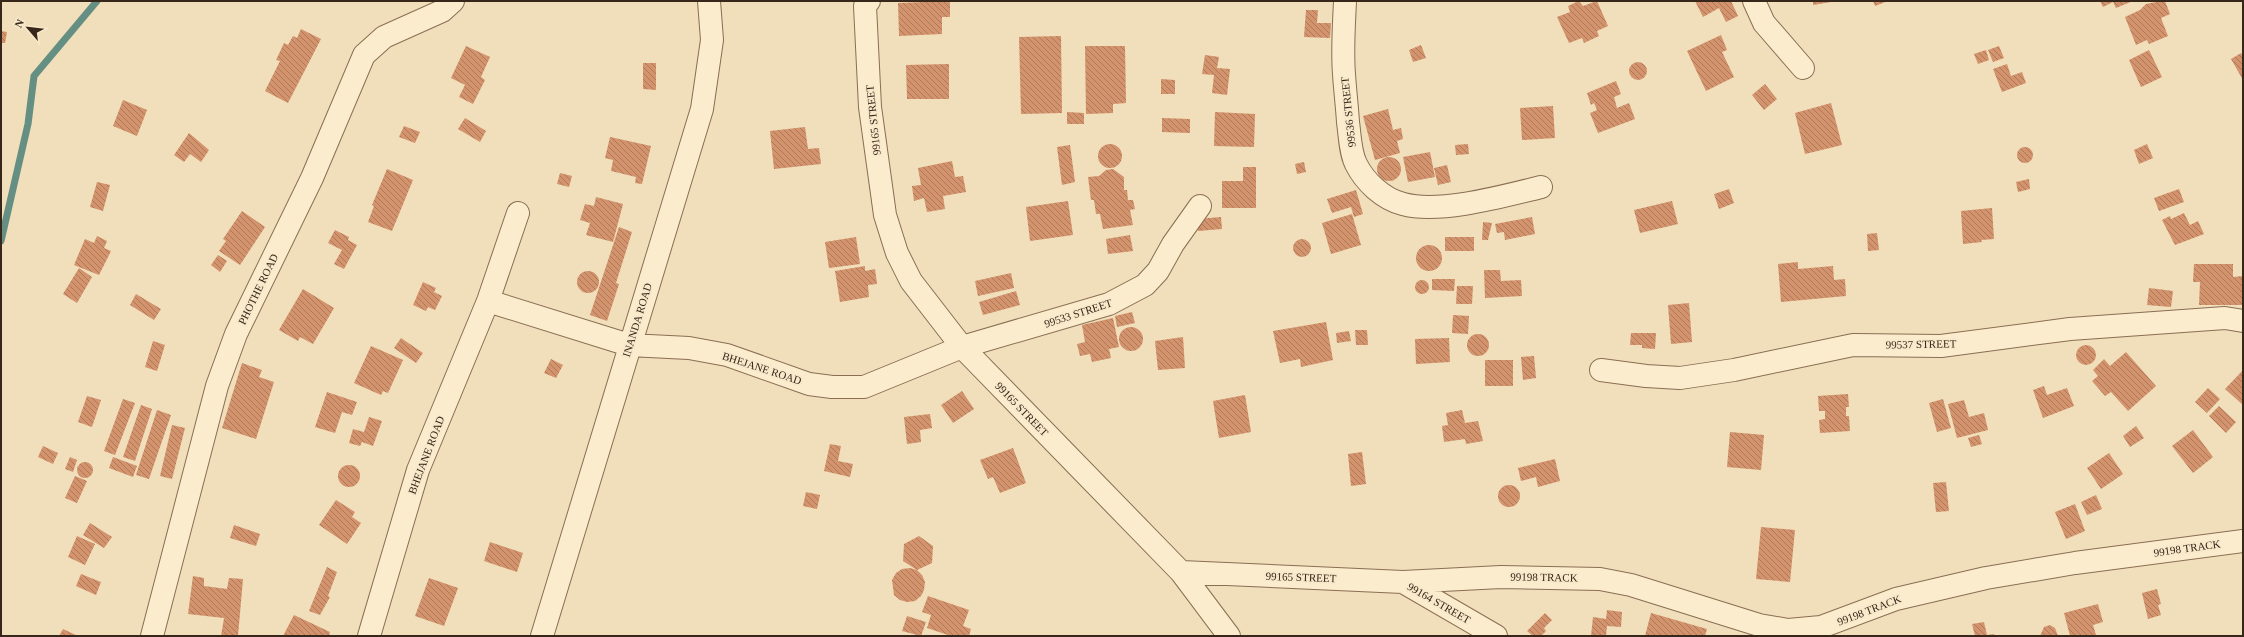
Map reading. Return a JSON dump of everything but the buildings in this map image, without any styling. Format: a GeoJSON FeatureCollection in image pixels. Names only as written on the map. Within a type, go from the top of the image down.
{"type":"FeatureCollection","features":[{"type":"Feature","properties":{"kind":"street","name":"PHOTHE ROAD"},"geometry":{"type":"LineString","coordinates":[[152,636],[217,386],[236,334],[312,178],[364,55],[384,37],[442,11],[453,1]]}},
{"type":"Feature","properties":{"kind":"street","name":"INANDA ROAD"},"geometry":{"type":"LineString","coordinates":[[542,636],[629,345],[688,160],[702,109],[712,40],[709,1]]}},
{"type":"Feature","properties":{"kind":"street","name":"99536 STREET"},"geometry":{"type":"LineString","coordinates":[[1345,1],[1343,73],[1351,147],[1356,164],[1371,185],[1384,195],[1403,204],[1421,206],[1449,205],[1490,199],[1541,187]]}},
{"type":"Feature","properties":{"kind":"street"},"geometry":{"type":"LineString","coordinates":[[1754,1],[1764,23],[1802,68]]}},
{"type":"Feature","properties":{"kind":"street","name":"99165 STREET"},"geometry":{"type":"LineString","coordinates":[[862,3],[870,107],[885,216],[897,253],[912,281],[962,347],[1181,572],[1403,582]]}},
{"type":"Feature","properties":{"kind":"street","name":"99533 STREET"},"geometry":{"type":"LineString","coordinates":[[962,347],[1109,304],[1145,285],[1158,271],[1173,244],[1200,206]]}},
{"type":"Feature","properties":{"kind":"street","name":"BHEJANE ROAD"},"geometry":{"type":"LineString","coordinates":[[369,636],[418,470],[488,300],[518,212]]}},
{"type":"Feature","properties":{"kind":"street","name":"BHEJANE ROAD"},"geometry":{"type":"LineString","coordinates":[[488,300],[629,345],[689,348],[727,355],[809,384],[832,387],[864,388],[962,347]]}},
{"type":"Feature","properties":{"kind":"street","name":"99537 STREET"},"geometry":{"type":"LineString","coordinates":[[1602,370],[1680,378],[1734,370],[1853,344],[1941,346],[2070,329],[2225,318],[2243,320]]}},
{"type":"Feature","properties":{"kind":"street","name":"99198 TRACK"},"geometry":{"type":"LineString","coordinates":[[1403,582],[1501,577],[1600,579],[1631,585],[1759,625],[1788,630],[1821,627],[1896,599],[1986,578],[2075,563],[2243,541]]}},
{"type":"Feature","properties":{"kind":"street"},"geometry":{"type":"LineString","coordinates":[[1181,572],[1229,636]]}},
{"type":"Feature","properties":{"kind":"street","name":"99164 STREET"},"geometry":{"type":"LineString","coordinates":[[1403,582],[1496,636]]}},
{"type":"Feature","properties":{"kind":"waterway"},"geometry":{"type":"LineString","coordinates":[[1,241],[28,124],[34,76],[97,1]]}}]}
